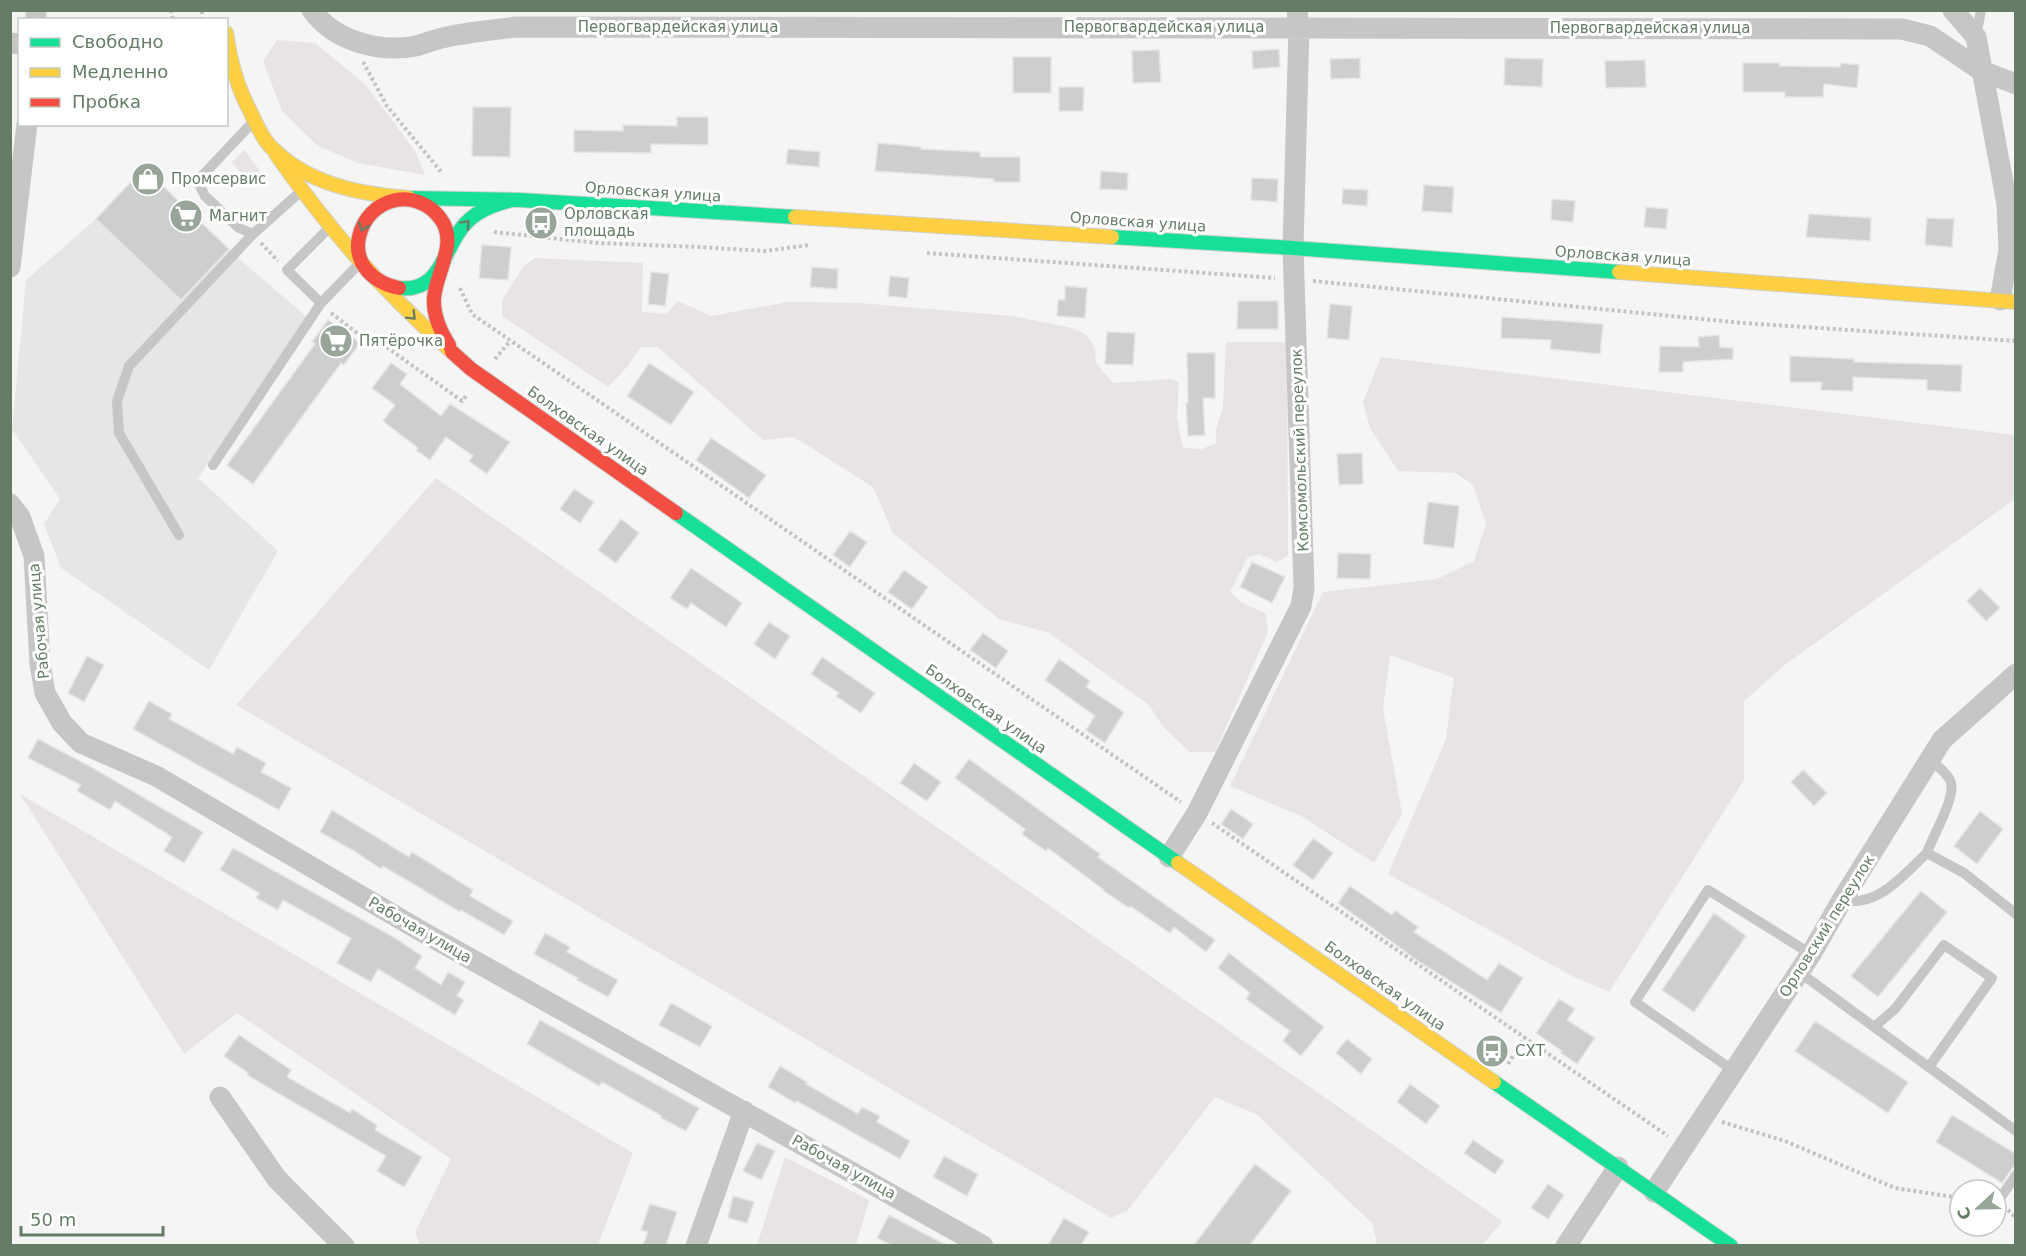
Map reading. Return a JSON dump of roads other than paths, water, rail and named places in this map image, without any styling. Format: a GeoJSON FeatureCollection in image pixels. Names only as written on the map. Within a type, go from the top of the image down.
{"type":"FeatureCollection","features":[{"type":"Feature","properties":{"kind":"main road"},"geometry":{"type":"LineString","coordinates":[[228,48],[231,65],[246,106],[271,147]]}},
{"type":"Feature","properties":{"kind":"main road","name":"Орловская улица"},"geometry":{"type":"LineString","coordinates":[[271,147],[300,171],[336,187],[408,199],[512,200],[1293,248],[2008,301]]}},
{"type":"Feature","properties":{"kind":"main road","name":"Болховская улица"},"geometry":{"type":"LineString","coordinates":[[271,147],[301,191],[370,275],[471,369],[1169,857],[1731,1245]]}},
{"type":"Feature","properties":{"kind":"main road"},"geometry":{"type":"LineString","coordinates":[[471,369],[447,344],[434,310],[434,296],[440,269],[448,250],[447,236],[441,219],[427,205],[408,199],[388,201],[373,209],[362,225],[358,245],[361,260],[370,275],[389,287],[406,289],[426,283],[440,269],[460,229],[471,218],[482,210],[512,200]]}},
{"type":"Feature","properties":{"kind":"street","name":"Первогвардейская улица"},"geometry":{"type":"LineString","coordinates":[[312,10],[334,32],[352,40],[382,48],[414,46],[446,37],[516,27],[1298,19],[1902,28],[1930,36],[1982,71],[2016,84]]}},
{"type":"Feature","properties":{"kind":"street"},"geometry":{"type":"LineString","coordinates":[[1953,10],[1976,37],[2007,204],[2008,301]]}},
{"type":"Feature","properties":{"kind":"street","name":"Комсомольский переулок"},"geometry":{"type":"LineString","coordinates":[[1169,857],[1197,813],[1302,606],[1304,588],[1293,248],[1298,19]]}},
{"type":"Feature","properties":{"kind":"street"},"geometry":{"type":"LineString","coordinates":[[10,267],[27,126]]}},
{"type":"Feature","properties":{"kind":"street","name":"Рабочая улица"},"geometry":{"type":"LineString","coordinates":[[10,504],[20,517],[34,556],[40,664],[45,693],[62,723],[81,743],[156,776],[421,931],[983,1245]]}},
{"type":"Feature","properties":{"kind":"street","name":"Орловский переулок"},"geometry":{"type":"LineString","coordinates":[[1653,1192],[1811,954],[1942,740],[2016,674]]}},
{"type":"Feature","properties":{"kind":"street"},"geometry":{"type":"LineString","coordinates":[[220,1097],[277,1179],[344,1245]]}},
{"type":"Feature","properties":{"kind":"street"},"geometry":{"type":"LineString","coordinates":[[696,1245],[744,1111]]}},
{"type":"Feature","properties":{"kind":"street"},"geometry":{"type":"LineString","coordinates":[[1566,1245],[1618,1167]]}},
{"type":"Feature","properties":{"kind":"lane"},"geometry":{"type":"LineString","coordinates":[[1976,37],[1981,10]]}},
{"type":"Feature","properties":{"kind":"lane"},"geometry":{"type":"LineString","coordinates":[[253,234],[239,228],[205,196],[200,186],[202,176],[255,121]]}},
{"type":"Feature","properties":{"kind":"lane"},"geometry":{"type":"LineString","coordinates":[[179,535],[119,432],[117,401],[129,366],[253,234],[301,191]]}},
{"type":"Feature","properties":{"kind":"lane"},"geometry":{"type":"LineString","coordinates":[[321,303],[287,270],[330,228]]}},
{"type":"Feature","properties":{"kind":"lane"},"geometry":{"type":"LineString","coordinates":[[213,465],[321,303],[360,263]]}},
{"type":"Feature","properties":{"kind":"lane"},"geometry":{"type":"LineString","coordinates":[[1842,900],[1854,903],[1882,893],[1927,853],[1952,795],[1952,783],[1930,759]]}},
{"type":"Feature","properties":{"kind":"lane"},"geometry":{"type":"LineString","coordinates":[[1927,853],[1964,873],[2016,914]]}},
{"type":"Feature","properties":{"kind":"lane"},"geometry":{"type":"LineString","coordinates":[[1734,1071],[1635,1002],[1708,890],[1811,954]]}},
{"type":"Feature","properties":{"kind":"lane"},"geometry":{"type":"LineString","coordinates":[[1874,1027],[1895,1009],[1944,945],[1992,978],[1929,1067]]}},
{"type":"Feature","properties":{"kind":"lane"},"geometry":{"type":"LineString","coordinates":[[1799,972],[2016,1131]]}},
{"type":"Feature","properties":{"kind":"place","name":"Промсервис"},"geometry":{"type":"Point","coordinates":[148,179]}},
{"type":"Feature","properties":{"kind":"place","name":"Магнит"},"geometry":{"type":"Point","coordinates":[186,216]}},
{"type":"Feature","properties":{"kind":"place","name":"Орловская площадь"},"geometry":{"type":"Point","coordinates":[541,223]}},
{"type":"Feature","properties":{"kind":"place","name":"Пятёрочка"},"geometry":{"type":"Point","coordinates":[336,341]}},
{"type":"Feature","properties":{"kind":"place","name":"СХТ"},"geometry":{"type":"Point","coordinates":[1492,1051]}}]}
